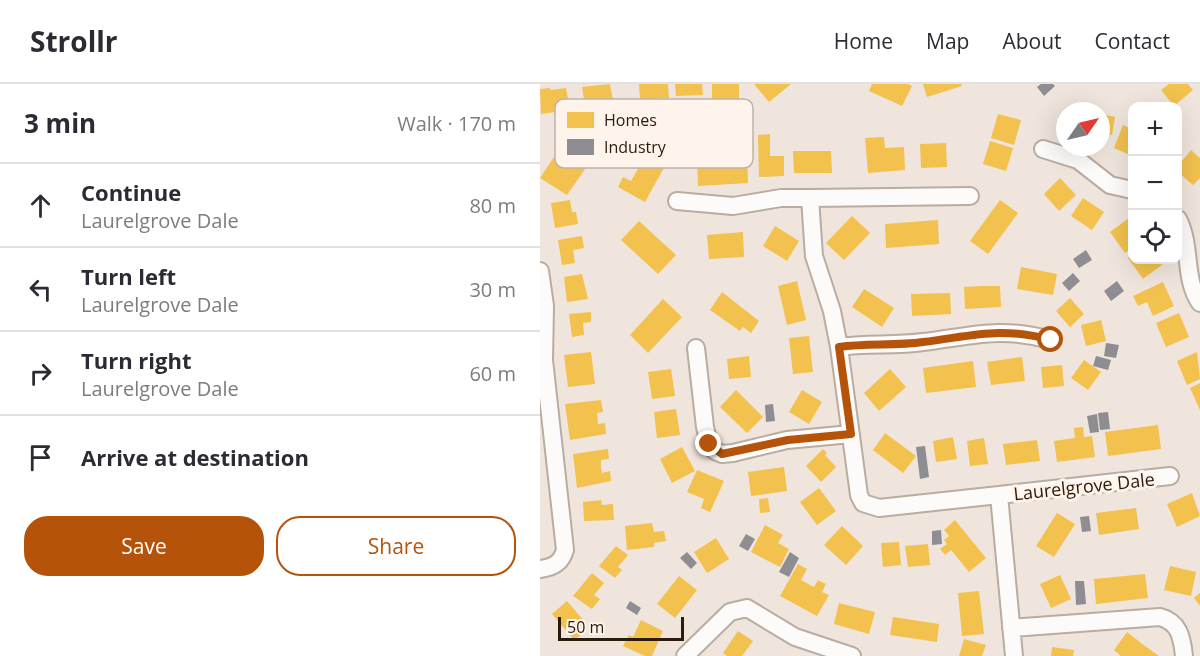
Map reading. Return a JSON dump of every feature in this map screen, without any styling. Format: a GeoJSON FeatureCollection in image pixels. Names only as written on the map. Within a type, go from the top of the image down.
{"type":"FeatureCollection","features":[{"type":"Feature","properties":{"kind":"street"},"geometry":{"type":"LineString","coordinates":[[1043,149],[1078,160],[1110,185],[1128,189]]}},
{"type":"Feature","properties":{"kind":"street"},"geometry":{"type":"LineString","coordinates":[[677,201],[733,207],[781,198],[970,196]]}},
{"type":"Feature","properties":{"kind":"street","name":"Laurelgrove Dale"},"geometry":{"type":"LineString","coordinates":[[810,198],[814,256],[832,311],[839,347],[859,495],[862,503],[870,507],[1170,476]]}},
{"type":"Feature","properties":{"kind":"street"},"geometry":{"type":"LineString","coordinates":[[1182,229],[1188,245],[1190,284],[1200,303]]}},
{"type":"Feature","properties":{"kind":"street"},"geometry":{"type":"LineString","coordinates":[[540,271],[545,315],[544,360],[565,550],[562,559],[555,565],[540,569]]}},
{"type":"Feature","properties":{"kind":"street"},"geometry":{"type":"LineString","coordinates":[[839,347],[873,343],[922,342],[992,332],[1014,332],[1051,340]]}},
{"type":"Feature","properties":{"kind":"street"},"geometry":{"type":"LineString","coordinates":[[696,348],[705,427],[709,444],[715,451],[722,454],[734,453],[788,440],[851,434]]}},
{"type":"Feature","properties":{"kind":"street","name":"Laurelgrove Dale"},"geometry":{"type":"LineString","coordinates":[[999,495],[1014,656]]}},
{"type":"Feature","properties":{"kind":"street"},"geometry":{"type":"LineString","coordinates":[[685,656],[730,612],[747,608],[795,637],[852,656]]}},
{"type":"Feature","properties":{"kind":"street"},"geometry":{"type":"LineString","coordinates":[[1011,628],[1160,617],[1171,620],[1179,631],[1184,656]]}},
{"type":"Feature","properties":{"kind":"building: Homes"},"geometry":{"type":"Polygon","coordinates":[[[610,84],[613,99],[584,99],[582,87],[610,84]]]}},
{"type":"Feature","properties":{"kind":"building: Homes"},"geometry":{"type":"Polygon","coordinates":[[[639,84],[668,84],[669,98],[640,99],[639,84]]]}},
{"type":"Feature","properties":{"kind":"building: Homes"},"geometry":{"type":"Polygon","coordinates":[[[675,84],[702,84],[703,95],[676,96],[675,84]]]}},
{"type":"Feature","properties":{"kind":"building: Homes"},"geometry":{"type":"Polygon","coordinates":[[[712,84],[739,84],[739,99],[712,99],[712,84]]]}},
{"type":"Feature","properties":{"kind":"building: Homes"},"geometry":{"type":"Polygon","coordinates":[[[754,84],[791,84],[769,102],[754,84]]]}},
{"type":"Feature","properties":{"kind":"building: Homes"},"geometry":{"type":"Polygon","coordinates":[[[872,84],[912,86],[902,106],[869,91],[872,84]]]}},
{"type":"Feature","properties":{"kind":"building: Homes"},"geometry":{"type":"Polygon","coordinates":[[[923,84],[961,84],[962,86],[927,97],[923,84]]]}},
{"type":"Feature","properties":{"kind":"building: Homes"},"geometry":{"type":"Polygon","coordinates":[[[1169,84],[1188,84],[1193,90],[1179,102],[1171,102],[1161,90],[1169,84]]]}},
{"type":"Feature","properties":{"kind":"building: Homes"},"geometry":{"type":"Polygon","coordinates":[[[566,88],[568,99],[555,99],[555,112],[541,114],[540,89],[566,88]]]}},
{"type":"Feature","properties":{"kind":"building: Homes"},"geometry":{"type":"Polygon","coordinates":[[[998,114],[1021,120],[1014,145],[991,138],[998,114]]]}},
{"type":"Feature","properties":{"kind":"building: Homes"},"geometry":{"type":"Polygon","coordinates":[[[1110,116],[1115,117],[1112,135],[1110,135],[1110,116]]]}},
{"type":"Feature","properties":{"kind":"building: Homes"},"geometry":{"type":"Polygon","coordinates":[[[1123,125],[1128,127],[1128,154],[1114,148],[1123,125]]]}},
{"type":"Feature","properties":{"kind":"building: Homes"},"geometry":{"type":"Polygon","coordinates":[[[770,134],[770,156],[784,156],[784,176],[759,177],[758,135],[770,134]]]}},
{"type":"Feature","properties":{"kind":"building: Homes"},"geometry":{"type":"Polygon","coordinates":[[[884,137],[885,148],[904,147],[905,170],[868,173],[865,138],[884,137]]]}},
{"type":"Feature","properties":{"kind":"building: Homes"},"geometry":{"type":"Polygon","coordinates":[[[990,141],[1013,148],[1006,171],[983,164],[990,141]]]}},
{"type":"Feature","properties":{"kind":"building: Homes"},"geometry":{"type":"Polygon","coordinates":[[[946,143],[947,167],[921,168],[920,144],[946,143]]]}},
{"type":"Feature","properties":{"kind":"building: Homes"},"geometry":{"type":"Polygon","coordinates":[[[1191,150],[1200,158],[1200,178],[1193,185],[1182,175],[1182,161],[1191,150]]]}},
{"type":"Feature","properties":{"kind":"building: Homes"},"geometry":{"type":"Polygon","coordinates":[[[793,151],[831,151],[832,173],[794,173],[793,151]]]}},
{"type":"Feature","properties":{"kind":"building: Homes"},"geometry":{"type":"Polygon","coordinates":[[[555,156],[555,168],[585,169],[567,195],[540,178],[555,156]]]}},
{"type":"Feature","properties":{"kind":"building: Homes"},"geometry":{"type":"Polygon","coordinates":[[[638,168],[664,168],[645,202],[618,187],[623,177],[631,181],[638,168]]]}},
{"type":"Feature","properties":{"kind":"building: Homes"},"geometry":{"type":"Polygon","coordinates":[[[697,168],[747,168],[748,183],[698,186],[697,168]]]}},
{"type":"Feature","properties":{"kind":"building: Homes"},"geometry":{"type":"Polygon","coordinates":[[[1060,178],[1076,195],[1059,211],[1044,194],[1060,178]]]}},
{"type":"Feature","properties":{"kind":"building: Homes"},"geometry":{"type":"Polygon","coordinates":[[[1083,198],[1104,212],[1092,230],[1071,216],[1083,198]]]}},
{"type":"Feature","properties":{"kind":"building: Homes"},"geometry":{"type":"Polygon","coordinates":[[[570,200],[572,212],[576,212],[578,224],[555,228],[551,203],[570,200]]]}},
{"type":"Feature","properties":{"kind":"building: Homes"},"geometry":{"type":"Polygon","coordinates":[[[1000,200],[1018,213],[988,254],[970,241],[1000,200]]]}},
{"type":"Feature","properties":{"kind":"building: Homes"},"geometry":{"type":"Polygon","coordinates":[[[852,216],[870,233],[844,260],[826,243],[852,216]]]}},
{"type":"Feature","properties":{"kind":"building: Homes"},"geometry":{"type":"Polygon","coordinates":[[[1128,219],[1128,251],[1125,253],[1110,232],[1128,219]]]}},
{"type":"Feature","properties":{"kind":"building: Homes"},"geometry":{"type":"Polygon","coordinates":[[[938,220],[939,244],[886,248],[885,224],[938,220]]]}},
{"type":"Feature","properties":{"kind":"building: Homes"},"geometry":{"type":"Polygon","coordinates":[[[639,221],[676,255],[658,274],[621,240],[639,221]]]}},
{"type":"Feature","properties":{"kind":"building: Homes"},"geometry":{"type":"Polygon","coordinates":[[[775,226],[799,241],[787,261],[763,246],[775,226]]]}},
{"type":"Feature","properties":{"kind":"building: Homes"},"geometry":{"type":"Polygon","coordinates":[[[743,232],[744,257],[709,259],[707,235],[743,232]]]}},
{"type":"Feature","properties":{"kind":"building: Homes"},"geometry":{"type":"Polygon","coordinates":[[[582,236],[584,248],[573,250],[575,263],[562,265],[558,240],[582,236]]]}},
{"type":"Feature","properties":{"kind":"building: Homes"},"geometry":{"type":"Polygon","coordinates":[[[1132,264],[1163,264],[1143,279],[1132,264]]]}},
{"type":"Feature","properties":{"kind":"building: Homes"},"geometry":{"type":"Polygon","coordinates":[[[1021,267],[1057,274],[1053,295],[1017,289],[1021,267]]]}},
{"type":"Feature","properties":{"kind":"building: Homes"},"geometry":{"type":"Polygon","coordinates":[[[582,274],[588,299],[567,302],[564,277],[582,274]]]}},
{"type":"Feature","properties":{"kind":"building: Homes"},"geometry":{"type":"Polygon","coordinates":[[[797,281],[806,320],[787,325],[778,286],[797,281]]]}},
{"type":"Feature","properties":{"kind":"building: Homes"},"geometry":{"type":"Polygon","coordinates":[[[1163,282],[1174,306],[1153,316],[1147,302],[1138,306],[1133,296],[1163,282]]]}},
{"type":"Feature","properties":{"kind":"building: Homes"},"geometry":{"type":"Polygon","coordinates":[[[1000,286],[1001,307],[965,309],[964,287],[1000,286]]]}},
{"type":"Feature","properties":{"kind":"building: Homes"},"geometry":{"type":"Polygon","coordinates":[[[864,289],[894,308],[882,327],[852,307],[864,289]]]}},
{"type":"Feature","properties":{"kind":"building: Homes"},"geometry":{"type":"Polygon","coordinates":[[[722,292],[759,321],[751,333],[743,327],[740,331],[710,310],[722,292]]]}},
{"type":"Feature","properties":{"kind":"building: Homes"},"geometry":{"type":"Polygon","coordinates":[[[950,293],[951,314],[912,316],[911,294],[950,293]]]}},
{"type":"Feature","properties":{"kind":"building: Homes"},"geometry":{"type":"Polygon","coordinates":[[[1070,298],[1084,314],[1070,327],[1056,311],[1070,298]]]}},
{"type":"Feature","properties":{"kind":"building: Homes"},"geometry":{"type":"Polygon","coordinates":[[[663,299],[682,317],[648,353],[630,335],[663,299]]]}},
{"type":"Feature","properties":{"kind":"building: Homes"},"geometry":{"type":"Polygon","coordinates":[[[591,312],[591,322],[583,323],[584,335],[572,337],[569,314],[591,312]]]}},
{"type":"Feature","properties":{"kind":"building: Homes"},"geometry":{"type":"Polygon","coordinates":[[[1179,313],[1189,337],[1166,347],[1156,323],[1179,313]]]}},
{"type":"Feature","properties":{"kind":"building: Homes"},"geometry":{"type":"Polygon","coordinates":[[[1101,320],[1106,341],[1086,346],[1081,325],[1101,320]]]}},
{"type":"Feature","properties":{"kind":"building: Homes"},"geometry":{"type":"Polygon","coordinates":[[[809,336],[813,372],[793,374],[789,338],[809,336]]]}},
{"type":"Feature","properties":{"kind":"building: Homes"},"geometry":{"type":"Polygon","coordinates":[[[591,352],[595,384],[568,387],[564,355],[591,352]]]}},
{"type":"Feature","properties":{"kind":"building: Homes"},"geometry":{"type":"Polygon","coordinates":[[[1197,352],[1200,379],[1187,385],[1177,361],[1197,352]]]}},
{"type":"Feature","properties":{"kind":"building: Homes"},"geometry":{"type":"Polygon","coordinates":[[[749,356],[751,377],[729,379],[727,359],[749,356]]]}},
{"type":"Feature","properties":{"kind":"building: Homes"},"geometry":{"type":"Polygon","coordinates":[[[1022,357],[1025,381],[991,385],[987,362],[1022,357]]]}},
{"type":"Feature","properties":{"kind":"building: Homes"},"geometry":{"type":"Polygon","coordinates":[[[1084,360],[1101,372],[1088,390],[1071,378],[1084,360]]]}},
{"type":"Feature","properties":{"kind":"building: Homes"},"geometry":{"type":"Polygon","coordinates":[[[973,361],[976,387],[926,393],[923,368],[973,361]]]}},
{"type":"Feature","properties":{"kind":"building: Homes"},"geometry":{"type":"Polygon","coordinates":[[[1062,365],[1064,386],[1043,388],[1041,367],[1062,365]]]}},
{"type":"Feature","properties":{"kind":"building: Homes"},"geometry":{"type":"Polygon","coordinates":[[[671,369],[675,396],[652,399],[648,372],[671,369]]]}},
{"type":"Feature","properties":{"kind":"building: Homes"},"geometry":{"type":"Polygon","coordinates":[[[890,369],[906,387],[879,411],[864,393],[890,369]]]}},
{"type":"Feature","properties":{"kind":"building: Homes"},"geometry":{"type":"Polygon","coordinates":[[[1200,383],[1200,410],[1190,388],[1200,383]]]}},
{"type":"Feature","properties":{"kind":"building: Homes"},"geometry":{"type":"Polygon","coordinates":[[[736,390],[763,417],[747,433],[720,407],[736,390]]]}},
{"type":"Feature","properties":{"kind":"building: Homes"},"geometry":{"type":"Polygon","coordinates":[[[802,390],[822,402],[809,424],[789,412],[802,390]]]}},
{"type":"Feature","properties":{"kind":"building: Homes"},"geometry":{"type":"Polygon","coordinates":[[[601,400],[603,412],[597,413],[598,424],[605,423],[606,434],[570,440],[565,404],[601,400]]]}},
{"type":"Feature","properties":{"kind":"building: Homes"},"geometry":{"type":"Polygon","coordinates":[[[676,409],[680,435],[657,438],[654,412],[676,409]]]}},
{"type":"Feature","properties":{"kind":"building: Homes"},"geometry":{"type":"Polygon","coordinates":[[[1158,425],[1161,449],[1108,456],[1105,432],[1158,425]]]}},
{"type":"Feature","properties":{"kind":"building: Homes"},"geometry":{"type":"Polygon","coordinates":[[[1083,427],[1084,437],[1092,436],[1095,457],[1057,462],[1054,441],[1075,438],[1074,428],[1083,427]]]}},
{"type":"Feature","properties":{"kind":"building: Homes"},"geometry":{"type":"Polygon","coordinates":[[[885,433],[916,456],[903,473],[873,450],[885,433]]]}},
{"type":"Feature","properties":{"kind":"building: Homes"},"geometry":{"type":"Polygon","coordinates":[[[953,437],[957,459],[936,462],[933,441],[953,437]]]}},
{"type":"Feature","properties":{"kind":"building: Homes"},"geometry":{"type":"Polygon","coordinates":[[[984,438],[988,464],[970,466],[967,441],[984,438]]]}},
{"type":"Feature","properties":{"kind":"building: Homes"},"geometry":{"type":"Polygon","coordinates":[[[1037,440],[1040,461],[1006,465],[1003,444],[1037,440]]]}},
{"type":"Feature","properties":{"kind":"building: Homes"},"geometry":{"type":"Polygon","coordinates":[[[682,447],[695,471],[672,483],[660,459],[682,447]]]}},
{"type":"Feature","properties":{"kind":"building: Homes"},"geometry":{"type":"Polygon","coordinates":[[[608,449],[609,459],[601,460],[601,467],[602,473],[610,471],[611,481],[577,488],[573,454],[608,449]]]}},
{"type":"Feature","properties":{"kind":"building: Homes"},"geometry":{"type":"Polygon","coordinates":[[[823,449],[827,453],[825,455],[836,467],[821,482],[806,466],[823,449]]]}},
{"type":"Feature","properties":{"kind":"building: Homes"},"geometry":{"type":"Polygon","coordinates":[[[784,467],[787,491],[751,496],[748,472],[784,467]]]}},
{"type":"Feature","properties":{"kind":"building: Homes"},"geometry":{"type":"Polygon","coordinates":[[[697,470],[724,481],[710,512],[701,508],[704,499],[687,492],[697,470]]]}},
{"type":"Feature","properties":{"kind":"building: Homes"},"geometry":{"type":"Polygon","coordinates":[[[819,488],[836,511],[817,525],[800,502],[819,488]]]}},
{"type":"Feature","properties":{"kind":"building: Homes"},"geometry":{"type":"Polygon","coordinates":[[[1192,493],[1200,516],[1177,527],[1167,504],[1192,493]]]}},
{"type":"Feature","properties":{"kind":"building: Homes"},"geometry":{"type":"Polygon","coordinates":[[[768,498],[770,512],[760,513],[759,499],[768,498]]]}},
{"type":"Feature","properties":{"kind":"building: Homes"},"geometry":{"type":"Polygon","coordinates":[[[601,500],[602,505],[613,504],[614,520],[584,521],[583,502],[601,500]]]}},
{"type":"Feature","properties":{"kind":"building: Homes"},"geometry":{"type":"Polygon","coordinates":[[[1136,508],[1139,529],[1099,535],[1096,513],[1136,508]]]}},
{"type":"Feature","properties":{"kind":"building: Homes"},"geometry":{"type":"Polygon","coordinates":[[[1057,513],[1075,524],[1054,557],[1036,546],[1057,513]]]}},
{"type":"Feature","properties":{"kind":"building: Homes"},"geometry":{"type":"Polygon","coordinates":[[[955,520],[986,558],[969,572],[951,550],[945,555],[940,549],[947,544],[944,540],[949,536],[944,530],[955,520]]]}},
{"type":"Feature","properties":{"kind":"building: Homes"},"geometry":{"type":"Polygon","coordinates":[[[652,523],[654,532],[664,531],[666,541],[654,543],[654,547],[627,550],[625,526],[652,523]]]}},
{"type":"Feature","properties":{"kind":"building: Homes"},"geometry":{"type":"Polygon","coordinates":[[[765,525],[783,535],[778,543],[789,549],[780,567],[751,552],[765,525]]]}},
{"type":"Feature","properties":{"kind":"building: Homes"},"geometry":{"type":"Polygon","coordinates":[[[842,526],[863,546],[846,565],[824,545],[842,526]]]}},
{"type":"Feature","properties":{"kind":"building: Homes"},"geometry":{"type":"Polygon","coordinates":[[[716,538],[729,559],[707,573],[694,552],[716,538]]]}},
{"type":"Feature","properties":{"kind":"building: Homes"},"geometry":{"type":"Polygon","coordinates":[[[899,542],[901,565],[883,567],[881,543],[899,542]]]}},
{"type":"Feature","properties":{"kind":"building: Homes"},"geometry":{"type":"Polygon","coordinates":[[[928,544],[930,565],[908,567],[905,546],[928,544]]]}},
{"type":"Feature","properties":{"kind":"building: Homes"},"geometry":{"type":"Polygon","coordinates":[[[616,546],[628,555],[618,567],[622,570],[615,578],[599,566],[616,546]]]}},
{"type":"Feature","properties":{"kind":"building: Homes"},"geometry":{"type":"Polygon","coordinates":[[[798,564],[807,569],[801,580],[814,587],[818,580],[826,584],[822,592],[829,595],[817,616],[780,596],[798,564]]]}},
{"type":"Feature","properties":{"kind":"building: Homes"},"geometry":{"type":"Polygon","coordinates":[[[1170,566],[1196,572],[1191,596],[1164,590],[1170,566]]]}},
{"type":"Feature","properties":{"kind":"building: Homes"},"geometry":{"type":"Polygon","coordinates":[[[592,573],[604,583],[594,595],[600,599],[592,609],[573,596],[592,573]]]}},
{"type":"Feature","properties":{"kind":"building: Homes"},"geometry":{"type":"Polygon","coordinates":[[[1145,574],[1148,598],[1096,604],[1094,579],[1145,574]]]}},
{"type":"Feature","properties":{"kind":"building: Homes"},"geometry":{"type":"Polygon","coordinates":[[[1060,575],[1071,599],[1051,608],[1040,584],[1060,575]]]}},
{"type":"Feature","properties":{"kind":"building: Homes"},"geometry":{"type":"Polygon","coordinates":[[[679,576],[697,590],[675,618],[657,604],[679,576]]]}},
{"type":"Feature","properties":{"kind":"building: Homes"},"geometry":{"type":"Polygon","coordinates":[[[979,591],[984,634],[962,636],[958,593],[979,591]]]}},
{"type":"Feature","properties":{"kind":"building: Homes"},"geometry":{"type":"Polygon","coordinates":[[[1200,593],[1200,606],[1194,598],[1200,593]]]}},
{"type":"Feature","properties":{"kind":"building: Homes"},"geometry":{"type":"Polygon","coordinates":[[[567,601],[585,622],[577,629],[581,635],[574,640],[552,614],[567,601]]]}},
{"type":"Feature","properties":{"kind":"building: Homes"},"geometry":{"type":"Polygon","coordinates":[[[839,603],[875,612],[869,634],[834,624],[839,603]]]}},
{"type":"Feature","properties":{"kind":"building: Homes"},"geometry":{"type":"Polygon","coordinates":[[[893,617],[939,624],[937,642],[890,635],[893,617]]]}},
{"type":"Feature","properties":{"kind":"building: Homes"},"geometry":{"type":"Polygon","coordinates":[[[641,620],[663,631],[652,656],[645,656],[623,646],[629,635],[633,637],[641,620]]]}},
{"type":"Feature","properties":{"kind":"building: Homes"},"geometry":{"type":"Polygon","coordinates":[[[738,631],[753,641],[742,656],[727,656],[723,653],[738,631]]]}},
{"type":"Feature","properties":{"kind":"building: Homes"},"geometry":{"type":"Polygon","coordinates":[[[1127,632],[1159,656],[1121,656],[1114,650],[1127,632]]]}},
{"type":"Feature","properties":{"kind":"building: Homes"},"geometry":{"type":"Polygon","coordinates":[[[964,639],[986,645],[982,656],[959,656],[964,639]]]}},
{"type":"Feature","properties":{"kind":"building: Homes"},"geometry":{"type":"Polygon","coordinates":[[[1052,647],[1074,650],[1073,656],[1051,656],[1052,647]]]}},
{"type":"Feature","properties":{"kind":"building: Industry"},"geometry":{"type":"Polygon","coordinates":[[[1041,84],[1055,86],[1044,96],[1037,87],[1041,84]]]}},
{"type":"Feature","properties":{"kind":"building: Industry"},"geometry":{"type":"Polygon","coordinates":[[[1086,250],[1092,260],[1079,268],[1073,259],[1086,250]]]}},
{"type":"Feature","properties":{"kind":"building: Industry"},"geometry":{"type":"Polygon","coordinates":[[[1073,273],[1080,281],[1069,291],[1062,283],[1073,273]]]}},
{"type":"Feature","properties":{"kind":"building: Industry"},"geometry":{"type":"Polygon","coordinates":[[[1117,281],[1124,291],[1111,301],[1104,291],[1117,281]]]}},
{"type":"Feature","properties":{"kind":"building: Industry"},"geometry":{"type":"Polygon","coordinates":[[[1106,343],[1119,345],[1116,358],[1104,356],[1106,343]]]}},
{"type":"Feature","properties":{"kind":"building: Industry"},"geometry":{"type":"Polygon","coordinates":[[[1096,356],[1111,360],[1108,370],[1093,366],[1096,356]]]}},
{"type":"Feature","properties":{"kind":"building: Industry"},"geometry":{"type":"Polygon","coordinates":[[[773,404],[775,421],[766,422],[765,405],[773,404]]]}},
{"type":"Feature","properties":{"kind":"building: Industry"},"geometry":{"type":"Polygon","coordinates":[[[1108,412],[1110,429],[1100,430],[1098,413],[1108,412]]]}},
{"type":"Feature","properties":{"kind":"building: Industry"},"geometry":{"type":"Polygon","coordinates":[[[1097,414],[1099,432],[1090,433],[1087,416],[1097,414]]]}},
{"type":"Feature","properties":{"kind":"building: Industry"},"geometry":{"type":"Polygon","coordinates":[[[925,446],[929,477],[920,479],[916,447],[925,446]]]}},
{"type":"Feature","properties":{"kind":"building: Industry"},"geometry":{"type":"Polygon","coordinates":[[[1089,516],[1091,531],[1082,532],[1080,517],[1089,516]]]}},
{"type":"Feature","properties":{"kind":"building: Industry"},"geometry":{"type":"Polygon","coordinates":[[[941,530],[942,544],[932,545],[932,531],[941,530]]]}},
{"type":"Feature","properties":{"kind":"building: Industry"},"geometry":{"type":"Polygon","coordinates":[[[746,534],[755,539],[748,551],[739,546],[746,534]]]}},
{"type":"Feature","properties":{"kind":"building: Industry"},"geometry":{"type":"Polygon","coordinates":[[[687,552],[697,563],[691,569],[680,558],[687,552]]]}},
{"type":"Feature","properties":{"kind":"building: Industry"},"geometry":{"type":"Polygon","coordinates":[[[790,552],[799,558],[789,577],[779,572],[790,552]]]}},
{"type":"Feature","properties":{"kind":"building: Industry"},"geometry":{"type":"Polygon","coordinates":[[[1075,581],[1084,581],[1086,604],[1076,605],[1075,581]]]}},
{"type":"Feature","properties":{"kind":"building: Industry"},"geometry":{"type":"Polygon","coordinates":[[[630,601],[641,608],[637,615],[626,608],[630,601]]]}},
{"type":"Feature","properties":{"kind":"route"},"geometry":{"type":"LineString","coordinates":[[709,444],[715,451],[722,454],[788,440],[851,434],[839,347],[873,343],[922,342],[972,333],[992,332],[1014,332],[1051,340]]}}]}
